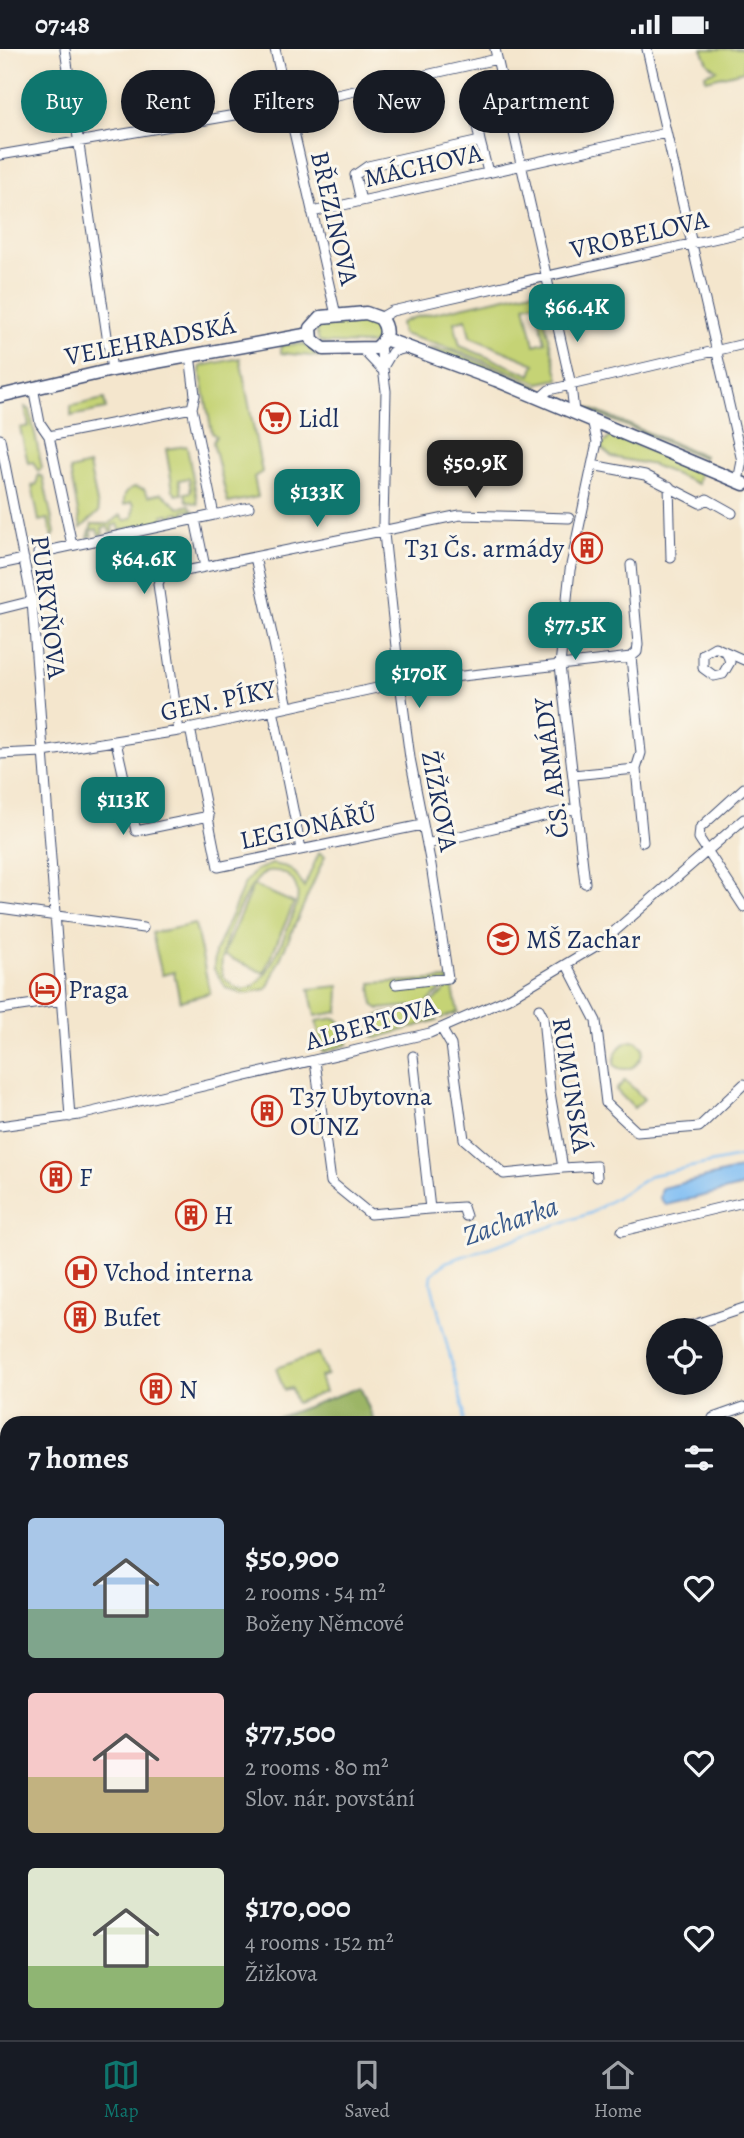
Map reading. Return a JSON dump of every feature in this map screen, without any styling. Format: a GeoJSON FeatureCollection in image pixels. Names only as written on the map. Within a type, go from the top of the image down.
{"type":"FeatureCollection","features":[{"type":"Feature","properties":{"kind":"main road"},"geometry":{"type":"LineString","coordinates":[[336,315],[366,313],[380,318],[386,329],[382,343]]}},
{"type":"Feature","properties":{"kind":"main road","name":"VELEHRADSKÁ"},"geometry":{"type":"LineString","coordinates":[[0,396],[112,370],[310,334],[316,320],[336,315]]}},
{"type":"Feature","properties":{"kind":"main road"},"geometry":{"type":"LineString","coordinates":[[310,334],[316,344],[324,349],[363,351],[382,343],[411,348],[592,419],[741,482]]}},
{"type":"Feature","properties":{"kind":"street"},"geometry":{"type":"LineString","coordinates":[[65,49],[112,370]]}},
{"type":"Feature","properties":{"kind":"street","name":"BŘEZINOVA"},"geometry":{"type":"LineString","coordinates":[[275,49],[280,70]]}},
{"type":"Feature","properties":{"kind":"street"},"geometry":{"type":"LineString","coordinates":[[647,49],[742,461],[741,482]]}},
{"type":"Feature","properties":{"kind":"street"},"geometry":{"type":"LineString","coordinates":[[339,93],[496,54]]}},
{"type":"Feature","properties":{"kind":"street"},"geometry":{"type":"LineString","coordinates":[[0,155],[229,116]]}},
{"type":"Feature","properties":{"kind":"street","name":"BŘEZINOVA"},"geometry":{"type":"LineString","coordinates":[[294,133],[336,315]]}},
{"type":"Feature","properties":{"kind":"street"},"geometry":{"type":"LineString","coordinates":[[478,133],[488,172]]}},
{"type":"Feature","properties":{"kind":"street"},"geometry":{"type":"LineString","coordinates":[[514,133],[571,385],[574,412]]}},
{"type":"Feature","properties":{"kind":"street","name":"MÁCHOVA"},"geometry":{"type":"LineString","coordinates":[[312,212],[666,133]]}},
{"type":"Feature","properties":{"kind":"street"},"geometry":{"type":"LineString","coordinates":[[361,201],[355,175],[359,169],[480,141]]}},
{"type":"Feature","properties":{"kind":"street","name":"VROBELOVA"},"geometry":{"type":"LineString","coordinates":[[380,318],[392,311],[744,232]]}},
{"type":"Feature","properties":{"kind":"street","name":"ŽIŽKOVA"},"geometry":{"type":"LineString","coordinates":[[382,343],[382,370],[386,391],[384,530],[400,683],[447,978],[396,984]]}},
{"type":"Feature","properties":{"kind":"street"},"geometry":{"type":"LineString","coordinates":[[540,398],[549,390],[744,344]]}},
{"type":"Feature","properties":{"kind":"street"},"geometry":{"type":"LineString","coordinates":[[363,351],[382,370],[392,352],[411,348]]}},
{"type":"Feature","properties":{"kind":"street"},"geometry":{"type":"LineString","coordinates":[[190,355],[195,395],[192,408],[214,515]]}},
{"type":"Feature","properties":{"kind":"street"},"geometry":{"type":"LineString","coordinates":[[33,387],[40,423],[49,436],[72,545]]}},
{"type":"Feature","properties":{"kind":"street"},"geometry":{"type":"LineString","coordinates":[[49,436],[192,408]]}},
{"type":"Feature","properties":{"kind":"street"},"geometry":{"type":"LineString","coordinates":[[592,419],[597,442],[609,432],[619,431]]}},
{"type":"Feature","properties":{"kind":"street","name":"PURKYŇOVA"},"geometry":{"type":"LineString","coordinates":[[0,439],[32,601],[70,1117]]}},
{"type":"Feature","properties":{"kind":"street","name":"ČS. ARMÁDY"},"geometry":{"type":"LineString","coordinates":[[585,883],[560,665],[570,570],[597,442]]}},
{"type":"Feature","properties":{"kind":"street"},"geometry":{"type":"LineString","coordinates":[[592,465],[645,475],[700,503],[706,499],[732,513]]}},
{"type":"Feature","properties":{"kind":"street"},"geometry":{"type":"LineString","coordinates":[[669,486],[671,558]]}},
{"type":"Feature","properties":{"kind":"street"},"geometry":{"type":"LineString","coordinates":[[38,553],[249,507]]}},
{"type":"Feature","properties":{"kind":"street"},"geometry":{"type":"LineString","coordinates":[[179,731],[158,581],[163,575],[460,515],[569,518]]}},
{"type":"Feature","properties":{"kind":"street"},"geometry":{"type":"LineString","coordinates":[[195,519],[205,567]]}},
{"type":"Feature","properties":{"kind":"street"},"geometry":{"type":"LineString","coordinates":[[256,557],[288,707]]}},
{"type":"Feature","properties":{"kind":"street"},"geometry":{"type":"LineString","coordinates":[[0,565],[24,559]]}},
{"type":"Feature","properties":{"kind":"street"},"geometry":{"type":"LineString","coordinates":[[631,565],[638,644],[637,652],[631,657],[641,753],[635,769],[643,842]]}},
{"type":"Feature","properties":{"kind":"street"},"geometry":{"type":"LineString","coordinates":[[0,609],[32,601]]}},
{"type":"Feature","properties":{"kind":"street"},"geometry":{"type":"LineString","coordinates":[[727,653],[744,660]]}},
{"type":"Feature","properties":{"kind":"street","name":"GEN. PÍKY"},"geometry":{"type":"LineString","coordinates":[[0,754],[43,752],[179,731],[400,683],[631,657]]}},
{"type":"Feature","properties":{"kind":"street"},"geometry":{"type":"LineString","coordinates":[[273,711],[301,849]]}},
{"type":"Feature","properties":{"kind":"street","name":"LEGIONÁŘŮ"},"geometry":{"type":"LineString","coordinates":[[190,728],[218,867],[422,825]]}},
{"type":"Feature","properties":{"kind":"street"},"geometry":{"type":"LineString","coordinates":[[116,741],[136,831],[209,816]]}},
{"type":"Feature","properties":{"kind":"street"},"geometry":{"type":"LineString","coordinates":[[573,775],[635,769]]}},
{"type":"Feature","properties":{"kind":"street"},"geometry":{"type":"LineString","coordinates":[[744,788],[700,828],[699,838],[744,907]]}},
{"type":"Feature","properties":{"kind":"street"},"geometry":{"type":"LineString","coordinates":[[427,844],[577,808]]}},
{"type":"Feature","properties":{"kind":"street","name":"ALBERTOVA"},"geometry":{"type":"LineString","coordinates":[[0,1126],[70,1117],[316,1061],[441,1028],[507,999],[567,965],[619,928],[744,818]]}},
{"type":"Feature","properties":{"kind":"street"},"geometry":{"type":"LineString","coordinates":[[0,908],[143,928]]}},
{"type":"Feature","properties":{"kind":"street"},"geometry":{"type":"LineString","coordinates":[[567,965],[596,1021],[606,1103],[637,1132],[699,1126],[744,1084]]}},
{"type":"Feature","properties":{"kind":"street"},"geometry":{"type":"LineString","coordinates":[[0,1009],[61,1000]]}},
{"type":"Feature","properties":{"kind":"street","name":"RUMUNSKÁ"},"geometry":{"type":"LineString","coordinates":[[539,1009],[543,1017],[550,1093],[563,1168]]}},
{"type":"Feature","properties":{"kind":"street","name":"RUMUNSKÁ"},"geometry":{"type":"LineString","coordinates":[[441,1028],[451,1045],[460,1122],[467,1145],[504,1174],[596,1166],[597,1177]]}},
{"type":"Feature","properties":{"kind":"street"},"geometry":{"type":"LineString","coordinates":[[413,1056],[430,1209]]}},
{"type":"Feature","properties":{"kind":"street"},"geometry":{"type":"LineString","coordinates":[[316,1061],[331,1182],[370,1214],[463,1207],[466,1216]]}},
{"type":"Feature","properties":{"kind":"street"},"geometry":{"type":"LineString","coordinates":[[622,1231],[744,1202]]}},
{"type":"Feature","properties":{"kind":"street"},"geometry":{"type":"LineString","coordinates":[[714,1318],[744,1308]]}},
{"type":"Feature","properties":{"kind":"street"},"geometry":{"type":"LineString","coordinates":[[719,1416],[744,1407]]}},
{"type":"Feature","properties":{"kind":"green space"},"geometry":{"type":"Polygon","coordinates":[[[702,49],[744,49],[744,71],[706,80],[705,74],[717,70],[708,63],[702,49]]]}},
{"type":"Feature","properties":{"kind":"green space"},"geometry":{"type":"Polygon","coordinates":[[[537,290],[559,379],[539,383],[459,351],[402,334],[400,323],[537,290]],[[536,303],[525,305],[534,345],[545,342],[536,303]],[[466,319],[454,322],[460,346],[531,375],[535,364],[470,337],[466,319]]]}},
{"type":"Feature","properties":{"kind":"green space"},"geometry":{"type":"Polygon","coordinates":[[[366,318],[377,322],[381,333],[374,344],[319,341],[316,330],[323,322],[366,318]]]}},
{"type":"Feature","properties":{"kind":"green space"},"geometry":{"type":"Polygon","coordinates":[[[304,344],[320,357],[281,353],[281,345],[304,344]]]}},
{"type":"Feature","properties":{"kind":"green space"},"geometry":{"type":"Polygon","coordinates":[[[427,348],[452,351],[539,387],[535,389],[427,348]]]}},
{"type":"Feature","properties":{"kind":"green space"},"geometry":{"type":"Polygon","coordinates":[[[240,358],[262,472],[254,477],[258,497],[228,503],[213,442],[216,436],[212,433],[200,370],[201,366],[240,358]]]}},
{"type":"Feature","properties":{"kind":"green space"},"geometry":{"type":"Polygon","coordinates":[[[104,399],[106,409],[71,416],[71,406],[104,399]]]}},
{"type":"Feature","properties":{"kind":"green space"},"geometry":{"type":"Polygon","coordinates":[[[25,407],[30,410],[42,468],[38,471],[33,462],[28,463],[20,428],[29,426],[25,407]]]}},
{"type":"Feature","properties":{"kind":"green space"},"geometry":{"type":"Polygon","coordinates":[[[586,407],[705,456],[704,458],[587,410],[586,407]]]}},
{"type":"Feature","properties":{"kind":"green space"},"geometry":{"type":"Polygon","coordinates":[[[610,437],[617,437],[700,471],[698,484],[653,465],[612,457],[600,447],[610,437]]]}},
{"type":"Feature","properties":{"kind":"green space"},"geometry":{"type":"Polygon","coordinates":[[[186,446],[198,504],[187,501],[185,493],[191,492],[189,478],[179,480],[182,494],[176,495],[173,490],[166,449],[186,446]]]}},
{"type":"Feature","properties":{"kind":"green space"},"geometry":{"type":"Polygon","coordinates":[[[89,465],[99,512],[81,528],[70,470],[89,465]]]}},
{"type":"Feature","properties":{"kind":"green space"},"geometry":{"type":"Polygon","coordinates":[[[38,475],[43,477],[55,533],[52,538],[48,519],[39,521],[32,486],[37,484],[38,475]]]}},
{"type":"Feature","properties":{"kind":"green space"},"geometry":{"type":"Polygon","coordinates":[[[134,487],[144,489],[149,496],[162,493],[179,508],[189,505],[196,515],[192,516],[190,510],[184,511],[185,517],[181,518],[180,512],[174,513],[174,519],[171,520],[169,514],[163,515],[164,522],[120,530],[118,524],[112,526],[113,532],[110,532],[108,527],[102,528],[103,534],[99,535],[97,529],[91,530],[92,536],[88,537],[92,524],[109,524],[121,515],[125,521],[133,517],[134,505],[131,502],[124,505],[124,496],[134,487]]]}},
{"type":"Feature","properties":{"kind":"green space"},"geometry":{"type":"Polygon","coordinates":[[[319,853],[325,856],[267,989],[243,994],[226,988],[214,969],[215,952],[245,883],[256,870],[272,864],[287,867],[296,874],[304,887],[319,853]],[[268,871],[251,888],[228,936],[221,966],[223,976],[236,987],[248,988],[259,981],[269,968],[296,906],[296,886],[288,876],[268,871]]]}},
{"type":"Feature","properties":{"kind":"green space"},"geometry":{"type":"Polygon","coordinates":[[[253,885],[294,903],[264,973],[223,955],[253,885]]]}},
{"type":"Feature","properties":{"kind":"green space"},"geometry":{"type":"Polygon","coordinates":[[[195,924],[210,993],[180,1001],[174,972],[162,975],[152,933],[195,924]]]}},
{"type":"Feature","properties":{"kind":"green space"},"geometry":{"type":"Polygon","coordinates":[[[452,979],[425,1005],[379,1009],[373,1005],[371,983],[452,979]]]}},
{"type":"Feature","properties":{"kind":"green space"},"geometry":{"type":"Polygon","coordinates":[[[452,984],[458,1012],[442,1018],[430,1004],[452,984]]]}},
{"type":"Feature","properties":{"kind":"green space"},"geometry":{"type":"Polygon","coordinates":[[[339,986],[338,1012],[315,1016],[309,989],[339,986]]]}},
{"type":"Feature","properties":{"kind":"green space"},"geometry":{"type":"Polygon","coordinates":[[[425,1010],[437,1020],[377,1038],[373,1036],[372,1030],[378,1027],[377,1017],[381,1014],[425,1010]]]}},
{"type":"Feature","properties":{"kind":"green space"},"geometry":{"type":"Polygon","coordinates":[[[335,1018],[340,1022],[341,1031],[348,1035],[348,1044],[323,1052],[316,1021],[335,1018]]]}},
{"type":"Feature","properties":{"kind":"green space"},"geometry":{"type":"Polygon","coordinates":[[[636,1041],[643,1048],[639,1062],[628,1069],[618,1068],[614,1064],[617,1051],[626,1043],[636,1041]]]}},
{"type":"Feature","properties":{"kind":"green space"},"geometry":{"type":"Polygon","coordinates":[[[625,1080],[644,1099],[634,1108],[616,1090],[625,1080]]]}},
{"type":"Feature","properties":{"kind":"green space"},"geometry":{"type":"Polygon","coordinates":[[[319,1353],[327,1375],[320,1377],[325,1392],[296,1403],[291,1388],[284,1390],[276,1368],[319,1353]]]}},
{"type":"Feature","properties":{"kind":"green space"},"geometry":{"type":"Polygon","coordinates":[[[360,1387],[372,1416],[282,1416],[360,1387]]]}},
{"type":"Feature","properties":{"kind":"water"},"geometry":{"type":"Polygon","coordinates":[[[744,1168],[744,1186],[666,1205],[660,1198],[662,1188],[744,1168]]]}},
{"type":"Feature","properties":{"kind":"waterway","name":"Zacharka"},"geometry":{"type":"LineString","coordinates":[[464,1416],[431,1283],[432,1274],[446,1262],[591,1213],[652,1175],[744,1156]]}},
{"type":"Feature","properties":{"kind":"place","name":"Lidl"},"geometry":{"type":"Point","coordinates":[275,418]}},
{"type":"Feature","properties":{"kind":"place","name":"T31 Čs. armády"},"geometry":{"type":"Point","coordinates":[587,548]}},
{"type":"Feature","properties":{"kind":"place","name":"MŠ Zachar"},"geometry":{"type":"Point","coordinates":[503,939]}},
{"type":"Feature","properties":{"kind":"place","name":"Praga"},"geometry":{"type":"Point","coordinates":[45,989]}},
{"type":"Feature","properties":{"kind":"place","name":"T37 Ubytovna OÚNZ"},"geometry":{"type":"Point","coordinates":[267,1111]}},
{"type":"Feature","properties":{"kind":"place","name":"F"},"geometry":{"type":"Point","coordinates":[56,1177]}},
{"type":"Feature","properties":{"kind":"place","name":"H"},"geometry":{"type":"Point","coordinates":[191,1215]}},
{"type":"Feature","properties":{"kind":"place","name":"Vchod interna"},"geometry":{"type":"Point","coordinates":[81,1272]}},
{"type":"Feature","properties":{"kind":"place","name":"Bufet"},"geometry":{"type":"Point","coordinates":[80,1317]}},
{"type":"Feature","properties":{"kind":"place","name":"N"},"geometry":{"type":"Point","coordinates":[156,1389]}}]}
